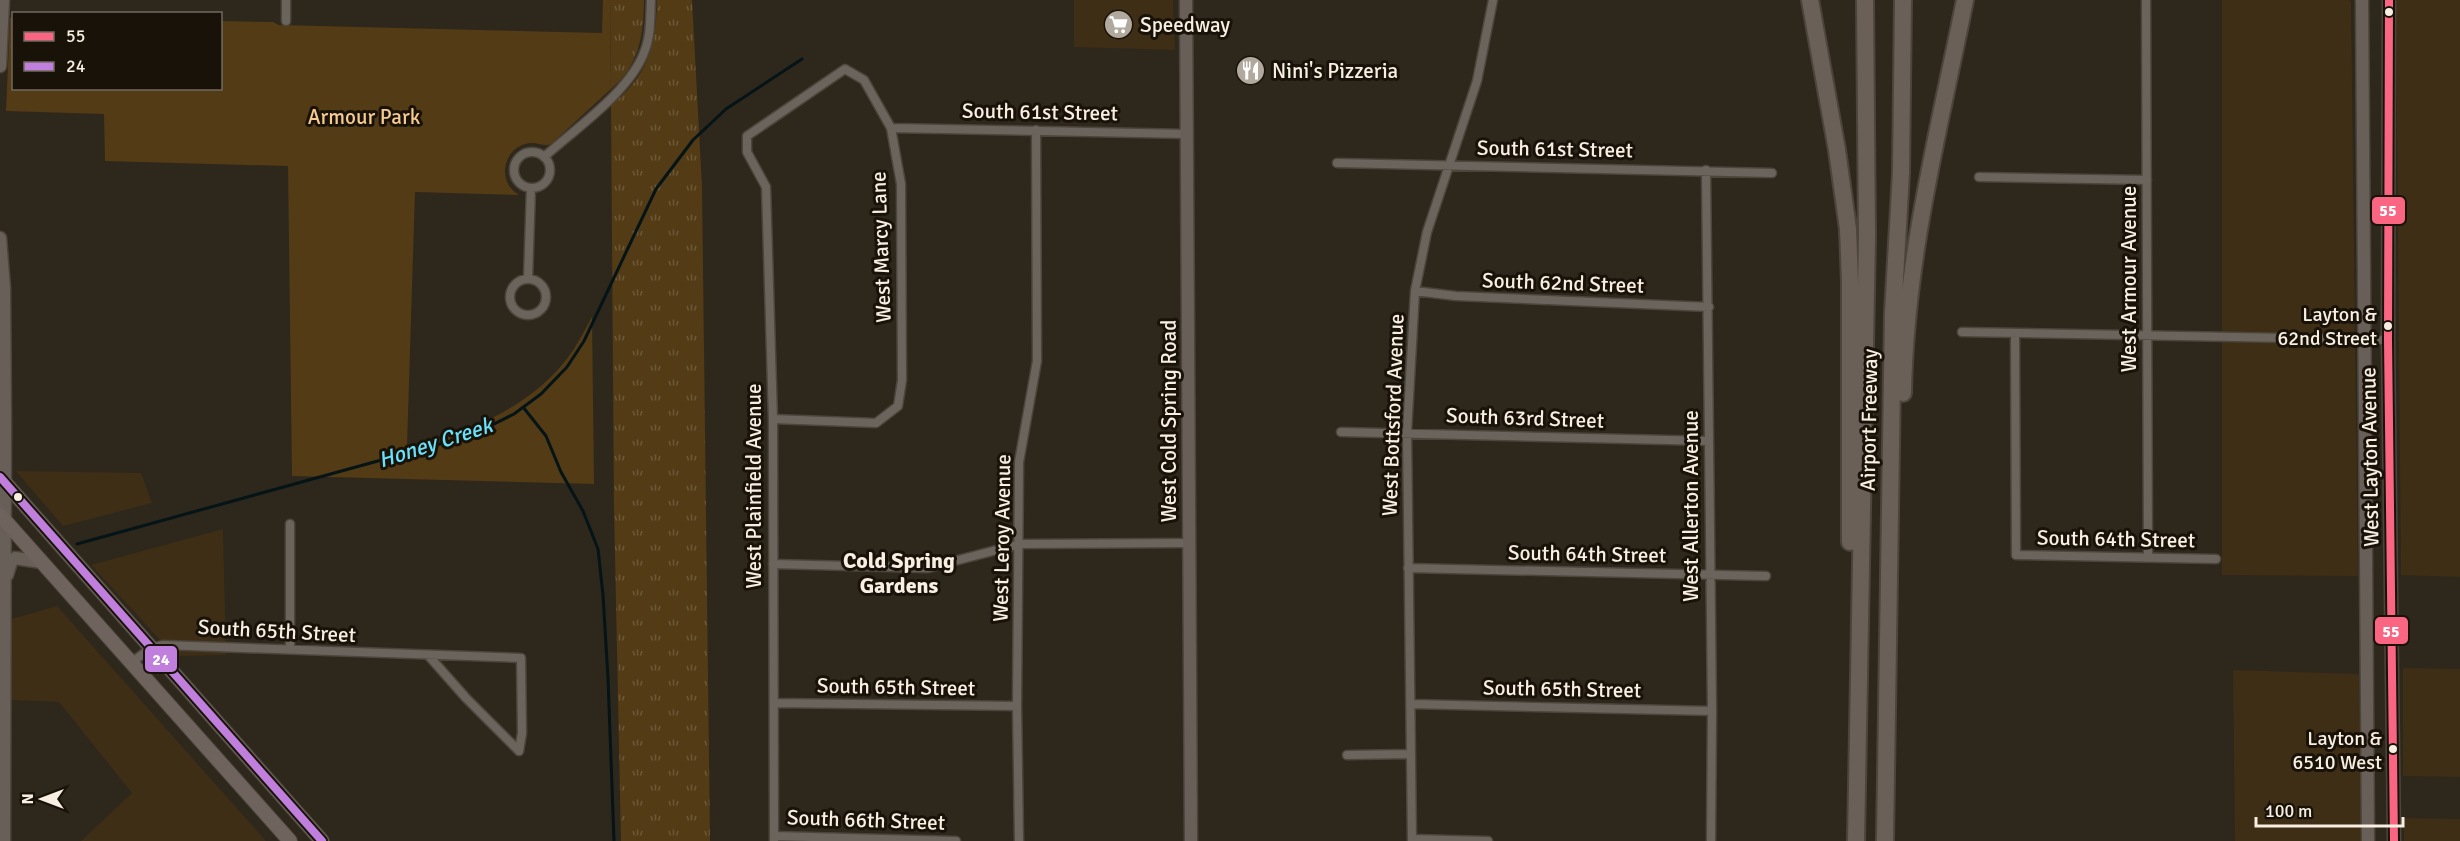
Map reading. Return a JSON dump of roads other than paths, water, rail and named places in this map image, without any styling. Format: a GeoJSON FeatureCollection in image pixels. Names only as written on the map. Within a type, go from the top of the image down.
{"type":"FeatureCollection","features":[{"type":"Feature","properties":{"kind":"highway"},"geometry":{"type":"LineString","coordinates":[[1810,0],[1837,150],[1848,229],[1850,556],[1860,585]]}},
{"type":"Feature","properties":{"kind":"highway","name":"Airport Freeway"},"geometry":{"type":"LineString","coordinates":[[1857,841],[1867,235],[1865,0]]}},
{"type":"Feature","properties":{"kind":"highway","name":"Airport Freeway"},"geometry":{"type":"LineString","coordinates":[[1885,841],[1893,313],[1901,173],[1903,0]]}},
{"type":"Feature","properties":{"kind":"highway"},"geometry":{"type":"LineString","coordinates":[[1890,530],[1901,504],[1903,379],[1911,283],[1965,0]]}},
{"type":"Feature","properties":{"kind":"main road"},"geometry":{"type":"LineString","coordinates":[[0,66],[3,0]]}},
{"type":"Feature","properties":{"kind":"main road","name":"West Cold Spring Road"},"geometry":{"type":"LineString","coordinates":[[1186,0],[1191,841]]}},
{"type":"Feature","properties":{"kind":"main road","name":"West Layton Avenue"},"geometry":{"type":"LineString","coordinates":[[2362,0],[2368,841]]}},
{"type":"Feature","properties":{"kind":"main road","name":"West Layton Avenue"},"geometry":{"type":"LineString","coordinates":[[2389,0],[2388,340],[2394,841]]}},
{"type":"Feature","properties":{"kind":"main road"},"geometry":{"type":"LineString","coordinates":[[0,238],[4,288],[2,518],[6,774],[1,840]]}},
{"type":"Feature","properties":{"kind":"main road"},"geometry":{"type":"LineString","coordinates":[[2,480],[322,841]]}},
{"type":"Feature","properties":{"kind":"main road"},"geometry":{"type":"LineString","coordinates":[[2,518],[290,841]]}},
{"type":"Feature","properties":{"kind":"main road"},"geometry":{"type":"LineString","coordinates":[[4,584],[11,562],[15,558],[41,562]]}},
{"type":"Feature","properties":{"kind":"street"},"geometry":{"type":"LineString","coordinates":[[286,0],[286,21]]}},
{"type":"Feature","properties":{"kind":"street"},"geometry":{"type":"LineString","coordinates":[[544,157],[625,85],[637,68],[648,39],[651,0]]}},
{"type":"Feature","properties":{"kind":"street","name":"West Bottsford Avenue"},"geometry":{"type":"LineString","coordinates":[[1412,840],[1407,432],[1415,291],[1427,232],[1477,81],[1493,0]]}},
{"type":"Feature","properties":{"kind":"street","name":"West Armour Avenue"},"geometry":{"type":"LineString","coordinates":[[2146,0],[2148,558]]}},
{"type":"Feature","properties":{"kind":"street","name":"West Marcy Lane"},"geometry":{"type":"LineString","coordinates":[[747,136],[845,69],[864,80],[891,128],[901,184],[902,380],[898,406],[876,423],[773,419]]}},
{"type":"Feature","properties":{"kind":"street","name":"South 61st Street"},"geometry":{"type":"LineString","coordinates":[[891,128],[1188,134]]}},
{"type":"Feature","properties":{"kind":"street","name":"West Leroy Avenue"},"geometry":{"type":"LineString","coordinates":[[1019,841],[1017,706],[1019,462],[1037,361],[1036,130]]}},
{"type":"Feature","properties":{"kind":"street","name":"West Plainfield Avenue"},"geometry":{"type":"LineString","coordinates":[[747,136],[747,152],[766,188],[773,419],[774,838]]}},
{"type":"Feature","properties":{"kind":"street"},"geometry":{"type":"LineString","coordinates":[[527,153],[544,157],[550,169],[549,176],[541,186],[531,188],[522,186],[516,180],[515,163],[527,153]]}},
{"type":"Feature","properties":{"kind":"street","name":"South 61st Street"},"geometry":{"type":"LineString","coordinates":[[1337,163],[1772,173]]}},
{"type":"Feature","properties":{"kind":"street","name":"West Allerton Avenue"},"geometry":{"type":"LineString","coordinates":[[1706,170],[1709,307],[1711,841]]}},
{"type":"Feature","properties":{"kind":"street"},"geometry":{"type":"LineString","coordinates":[[1979,177],[2147,180]]}},
{"type":"Feature","properties":{"kind":"street"},"geometry":{"type":"LineString","coordinates":[[528,279],[531,188]]}},
{"type":"Feature","properties":{"kind":"street"},"geometry":{"type":"LineString","coordinates":[[528,279],[541,284],[546,296],[542,308],[531,315],[518,312],[510,300],[514,286],[519,281],[528,279]]}},
{"type":"Feature","properties":{"kind":"street","name":"South 62nd Street"},"geometry":{"type":"LineString","coordinates":[[1415,291],[1455,296],[1709,307]]}},
{"type":"Feature","properties":{"kind":"street"},"geometry":{"type":"LineString","coordinates":[[1962,332],[2388,340]]}},
{"type":"Feature","properties":{"kind":"street","name":"South 64th Street"},"geometry":{"type":"LineString","coordinates":[[2016,334],[2016,555],[2216,559]]}},
{"type":"Feature","properties":{"kind":"street","name":"South 63rd Street"},"geometry":{"type":"LineString","coordinates":[[1341,432],[1709,441]]}},
{"type":"Feature","properties":{"kind":"street"},"geometry":{"type":"LineString","coordinates":[[290,524],[290,649]]}},
{"type":"Feature","properties":{"kind":"street"},"geometry":{"type":"LineString","coordinates":[[773,564],[928,568],[1019,544],[1189,543]]}},
{"type":"Feature","properties":{"kind":"street","name":"South 64th Street"},"geometry":{"type":"LineString","coordinates":[[1408,568],[1766,576]]}},
{"type":"Feature","properties":{"kind":"street","name":"South 65th Street"},"geometry":{"type":"LineString","coordinates":[[151,648],[163,645],[188,645],[521,658],[522,733],[519,751],[466,698],[428,655]]}},
{"type":"Feature","properties":{"kind":"street"},"geometry":{"type":"LineString","coordinates":[[131,663],[151,648]]}},
{"type":"Feature","properties":{"kind":"street","name":"South 65th Street"},"geometry":{"type":"LineString","coordinates":[[774,703],[1017,706]]}},
{"type":"Feature","properties":{"kind":"street","name":"South 65th Street"},"geometry":{"type":"LineString","coordinates":[[1411,704],[1712,711]]}},
{"type":"Feature","properties":{"kind":"street"},"geometry":{"type":"LineString","coordinates":[[1347,755],[1411,754]]}},
{"type":"Feature","properties":{"kind":"street","name":"South 66th Street"},"geometry":{"type":"LineString","coordinates":[[774,838],[956,841]]}},
{"type":"Feature","properties":{"kind":"street"},"geometry":{"type":"LineString","coordinates":[[1412,840],[1488,841]]}},
{"type":"Feature","properties":{"kind":"waterway","name":"Honey Creek"},"geometry":{"type":"LineString","coordinates":[[77,544],[454,440],[482,430],[514,414],[541,394],[567,367],[584,341],[656,189],[693,140],[726,109],[802,59]]}},
{"type":"Feature","properties":{"kind":"waterway"},"geometry":{"type":"LineString","coordinates":[[523,407],[546,436],[561,472],[583,511],[598,549],[608,678],[614,841]]}},
{"type":"Feature","properties":{"kind":"place","name":"Speedway"},"geometry":{"type":"Point","coordinates":[1119,25]}},
{"type":"Feature","properties":{"kind":"place","name":"Nini's Pizzeria"},"geometry":{"type":"Point","coordinates":[1251,71]}},
{"type":"Feature","properties":{"kind":"place","name":"Layton & 62nd Street"},"geometry":{"type":"Point","coordinates":[2388,326]}},
{"type":"Feature","properties":{"kind":"place","name":"Layton & 6510 West"},"geometry":{"type":"Point","coordinates":[2393,749]}},
{"type":"Feature","properties":{"kind":"district","name":"Cold Spring Gardens"},"geometry":{"type":"Point","coordinates":[899,572]}},
{"type":"Feature","properties":{"kind":"park label","name":"Armour Park"},"geometry":{"type":"Point","coordinates":[364,117]}}]}
